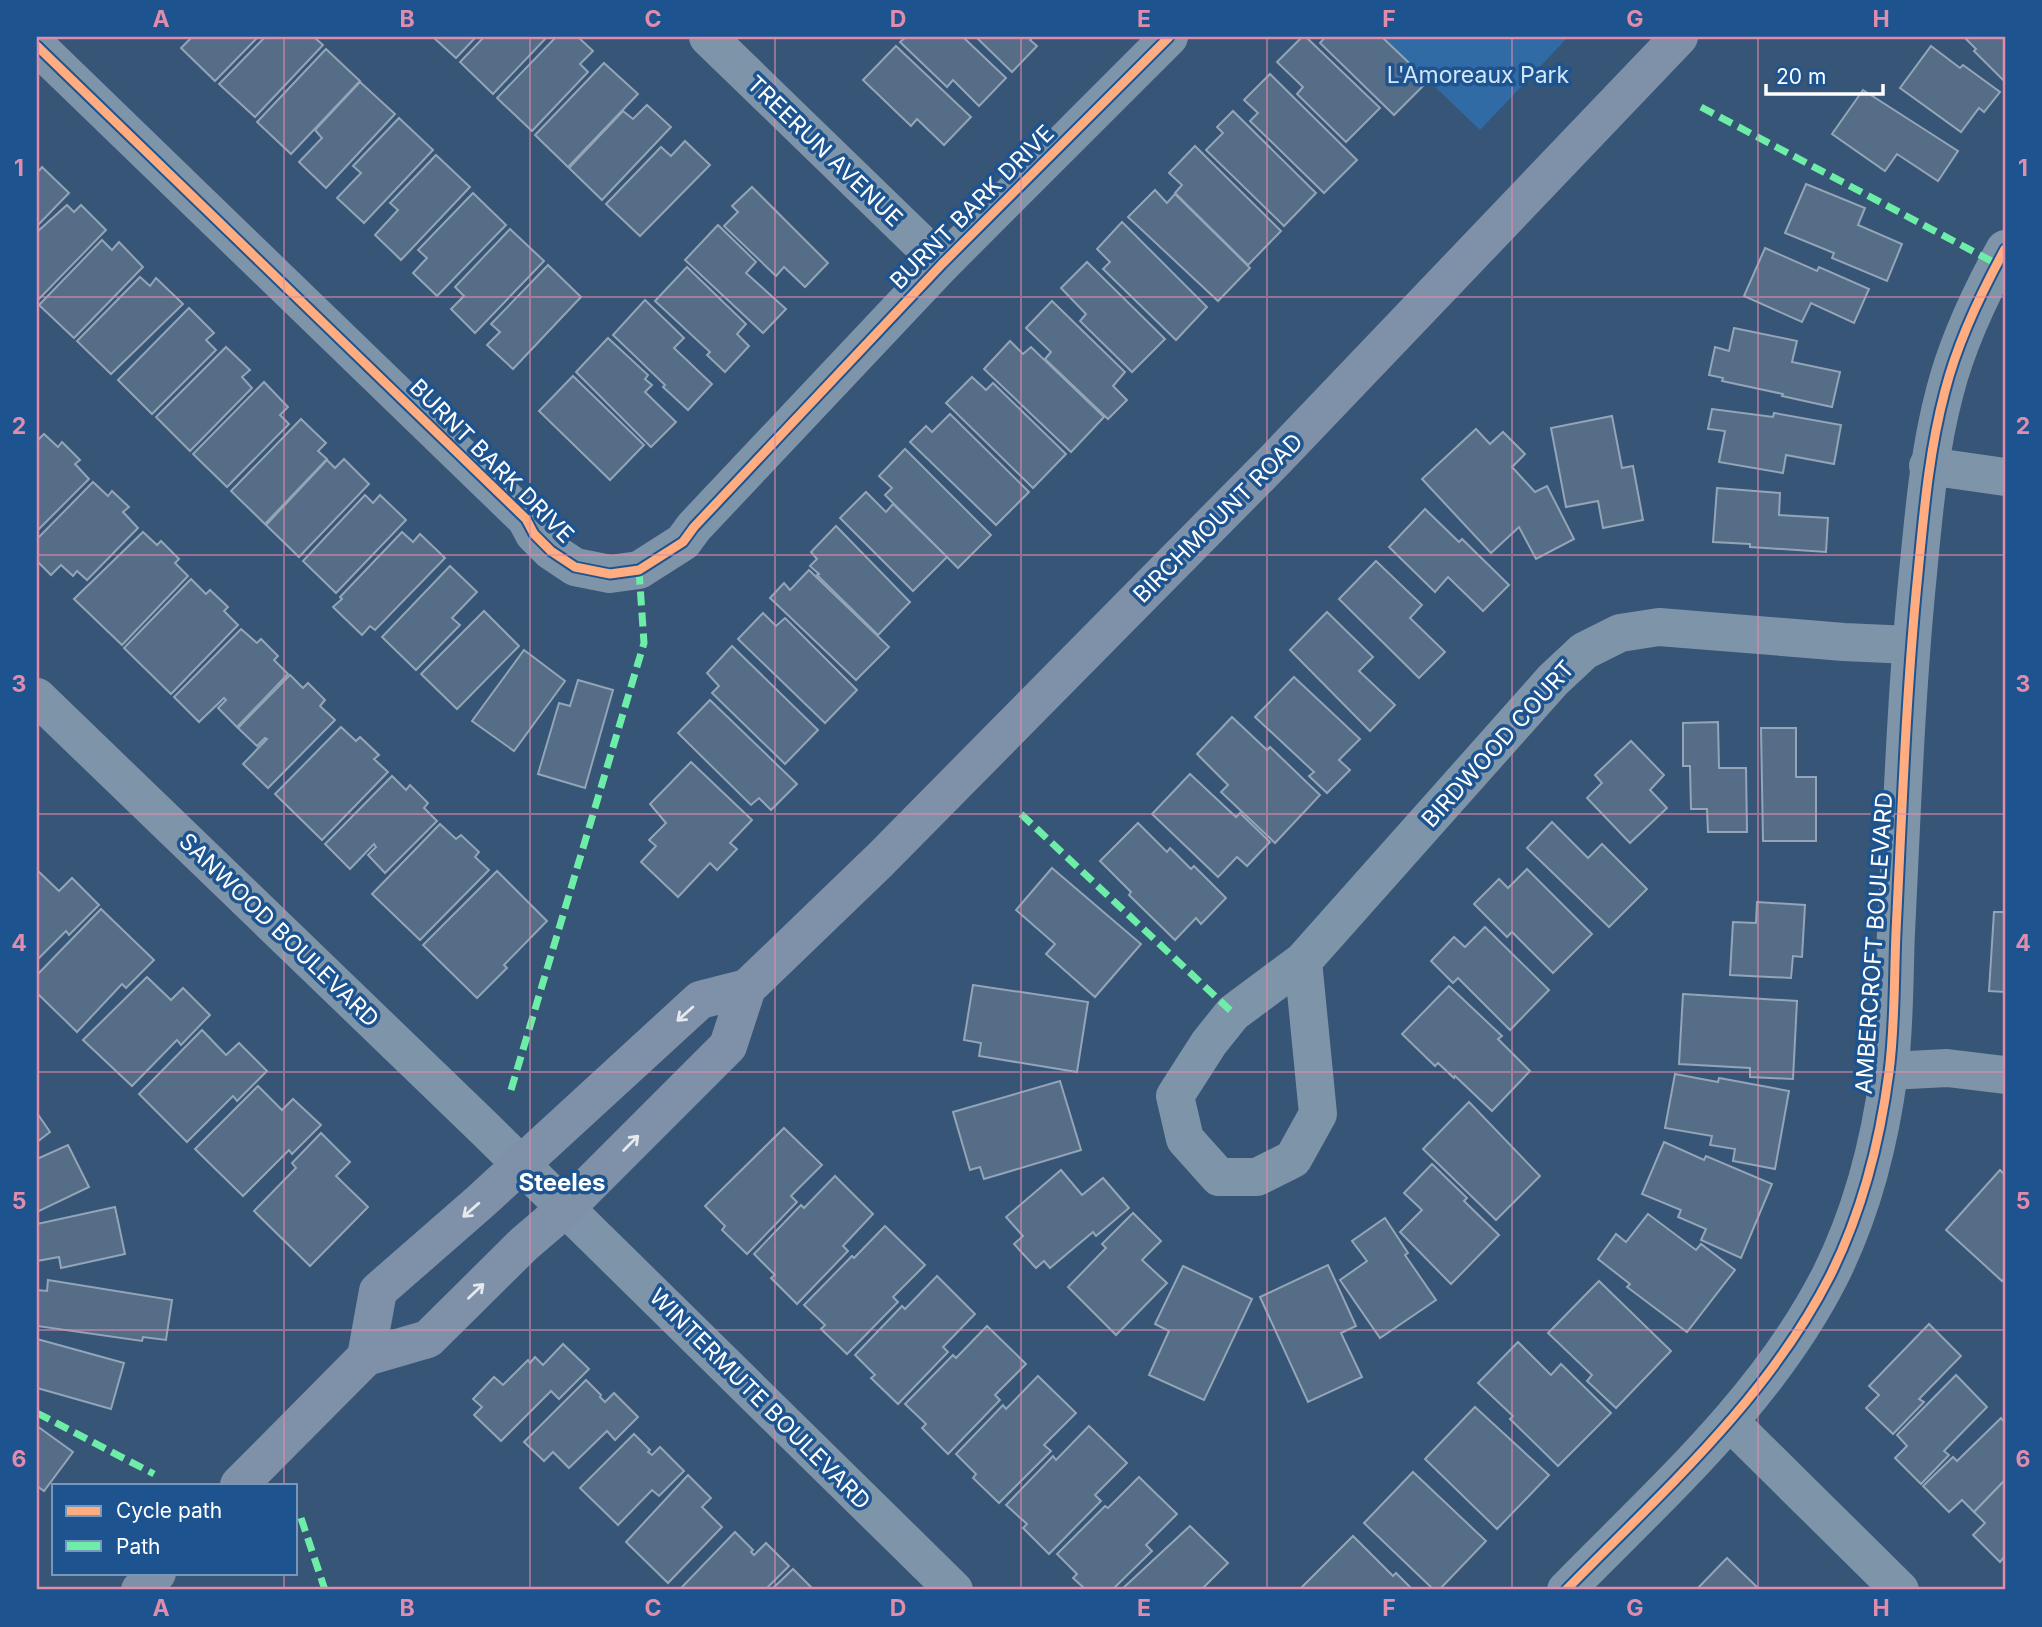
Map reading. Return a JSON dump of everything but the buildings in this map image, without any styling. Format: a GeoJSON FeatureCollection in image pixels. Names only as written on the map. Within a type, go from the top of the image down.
{"type":"FeatureCollection","features":[{"type":"Feature","properties":{"kind":"main road","name":"BIRCHMOUNT ROAD"},"geometry":{"type":"LineString","coordinates":[[240,1484],[366,1357],[428,1339],[524,1244],[566,1208],[728,1046],[747,988],[880,860],[1277,458],[1679,37]]}},
{"type":"Feature","properties":{"kind":"main road","name":"BIRCHMOUNT ROAD"},"geometry":{"type":"LineString","coordinates":[[366,1357],[378,1291],[700,1000],[747,988]]}},
{"type":"Feature","properties":{"kind":"main road"},"geometry":{"type":"LineString","coordinates":[[140,1590],[155,1574]]}},
{"type":"Feature","properties":{"kind":"street","name":"TREERUN AVENUE"},"geometry":{"type":"LineString","coordinates":[[708,37],[942,264]]}},
{"type":"Feature","properties":{"kind":"street","name":"BURNT BARK DRIVE"},"geometry":{"type":"LineString","coordinates":[[37,46],[526,519],[534,534],[551,551],[575,567],[610,574],[639,570],[683,542],[694,527],[942,264],[1169,37]]}},
{"type":"Feature","properties":{"kind":"street","name":"AMBERCROFT BOULEVARD"},"geometry":{"type":"LineString","coordinates":[[1566,1590],[1730,1422],[1791,1343],[1829,1278],[1845,1243],[1873,1157],[1889,1071],[1910,645],[1928,466],[1946,388],[1964,338],[2005,249]]}},
{"type":"Feature","properties":{"kind":"street"},"geometry":{"type":"LineString","coordinates":[[1928,466],[2005,477]]}},
{"type":"Feature","properties":{"kind":"street","name":"BIRDWOOD COURT"},"geometry":{"type":"LineString","coordinates":[[1304,961],[1318,1114],[1293,1158],[1257,1177],[1219,1177],[1185,1139],[1175,1096],[1209,1043],[1233,1013],[1304,961],[1553,680],[1584,651],[1620,633],[1659,626],[1910,645]]}},
{"type":"Feature","properties":{"kind":"street","name":"SANWOOD BOULEVARD"},"geometry":{"type":"LineString","coordinates":[[37,697],[566,1208]]}},
{"type":"Feature","properties":{"kind":"street"},"geometry":{"type":"LineString","coordinates":[[1889,1071],[1947,1068],[2005,1075]]}},
{"type":"Feature","properties":{"kind":"street","name":"WINTERMUTE BOULEVARD"},"geometry":{"type":"LineString","coordinates":[[566,1208],[954,1590]]}},
{"type":"Feature","properties":{"kind":"street"},"geometry":{"type":"LineString","coordinates":[[1730,1422],[1900,1590]]}},
{"type":"Feature","properties":{"kind":"green space","name":"L'Amoreaux Park"},"geometry":{"type":"Polygon","coordinates":[[[1383,37],[1568,37],[1480,130],[1383,37]]]}},
{"type":"Feature","properties":{"kind":"marked path"},"geometry":{"type":"LineString","coordinates":[[1701,107],[1997,264]]}},
{"type":"Feature","properties":{"kind":"marked path"},"geometry":{"type":"LineString","coordinates":[[511,1090],[644,643],[639,570]]}},
{"type":"Feature","properties":{"kind":"marked path"},"geometry":{"type":"LineString","coordinates":[[1021,814],[1233,1013]]}},
{"type":"Feature","properties":{"kind":"marked path"},"geometry":{"type":"LineString","coordinates":[[37,1413],[154,1474]]}},
{"type":"Feature","properties":{"kind":"marked path"},"geometry":{"type":"LineString","coordinates":[[301,1518],[325,1590]]}},
{"type":"Feature","properties":{"kind":"cycle path"},"geometry":{"type":"LineString","coordinates":[[37,46],[526,519],[534,534],[551,551],[575,567],[610,574],[639,570],[683,542],[694,527],[942,264],[1169,37]]}},
{"type":"Feature","properties":{"kind":"cycle path"},"geometry":{"type":"LineString","coordinates":[[1566,1590],[1675,1481],[1776,1364],[1830,1276],[1860,1202],[1880,1124],[1891,1055],[1910,662],[1931,459],[1939,414],[1956,355],[1979,300],[2005,249]]}},
{"type":"Feature","properties":{"kind":"district","name":"Steeles"},"geometry":{"type":"Point","coordinates":[562,1183]}}]}
